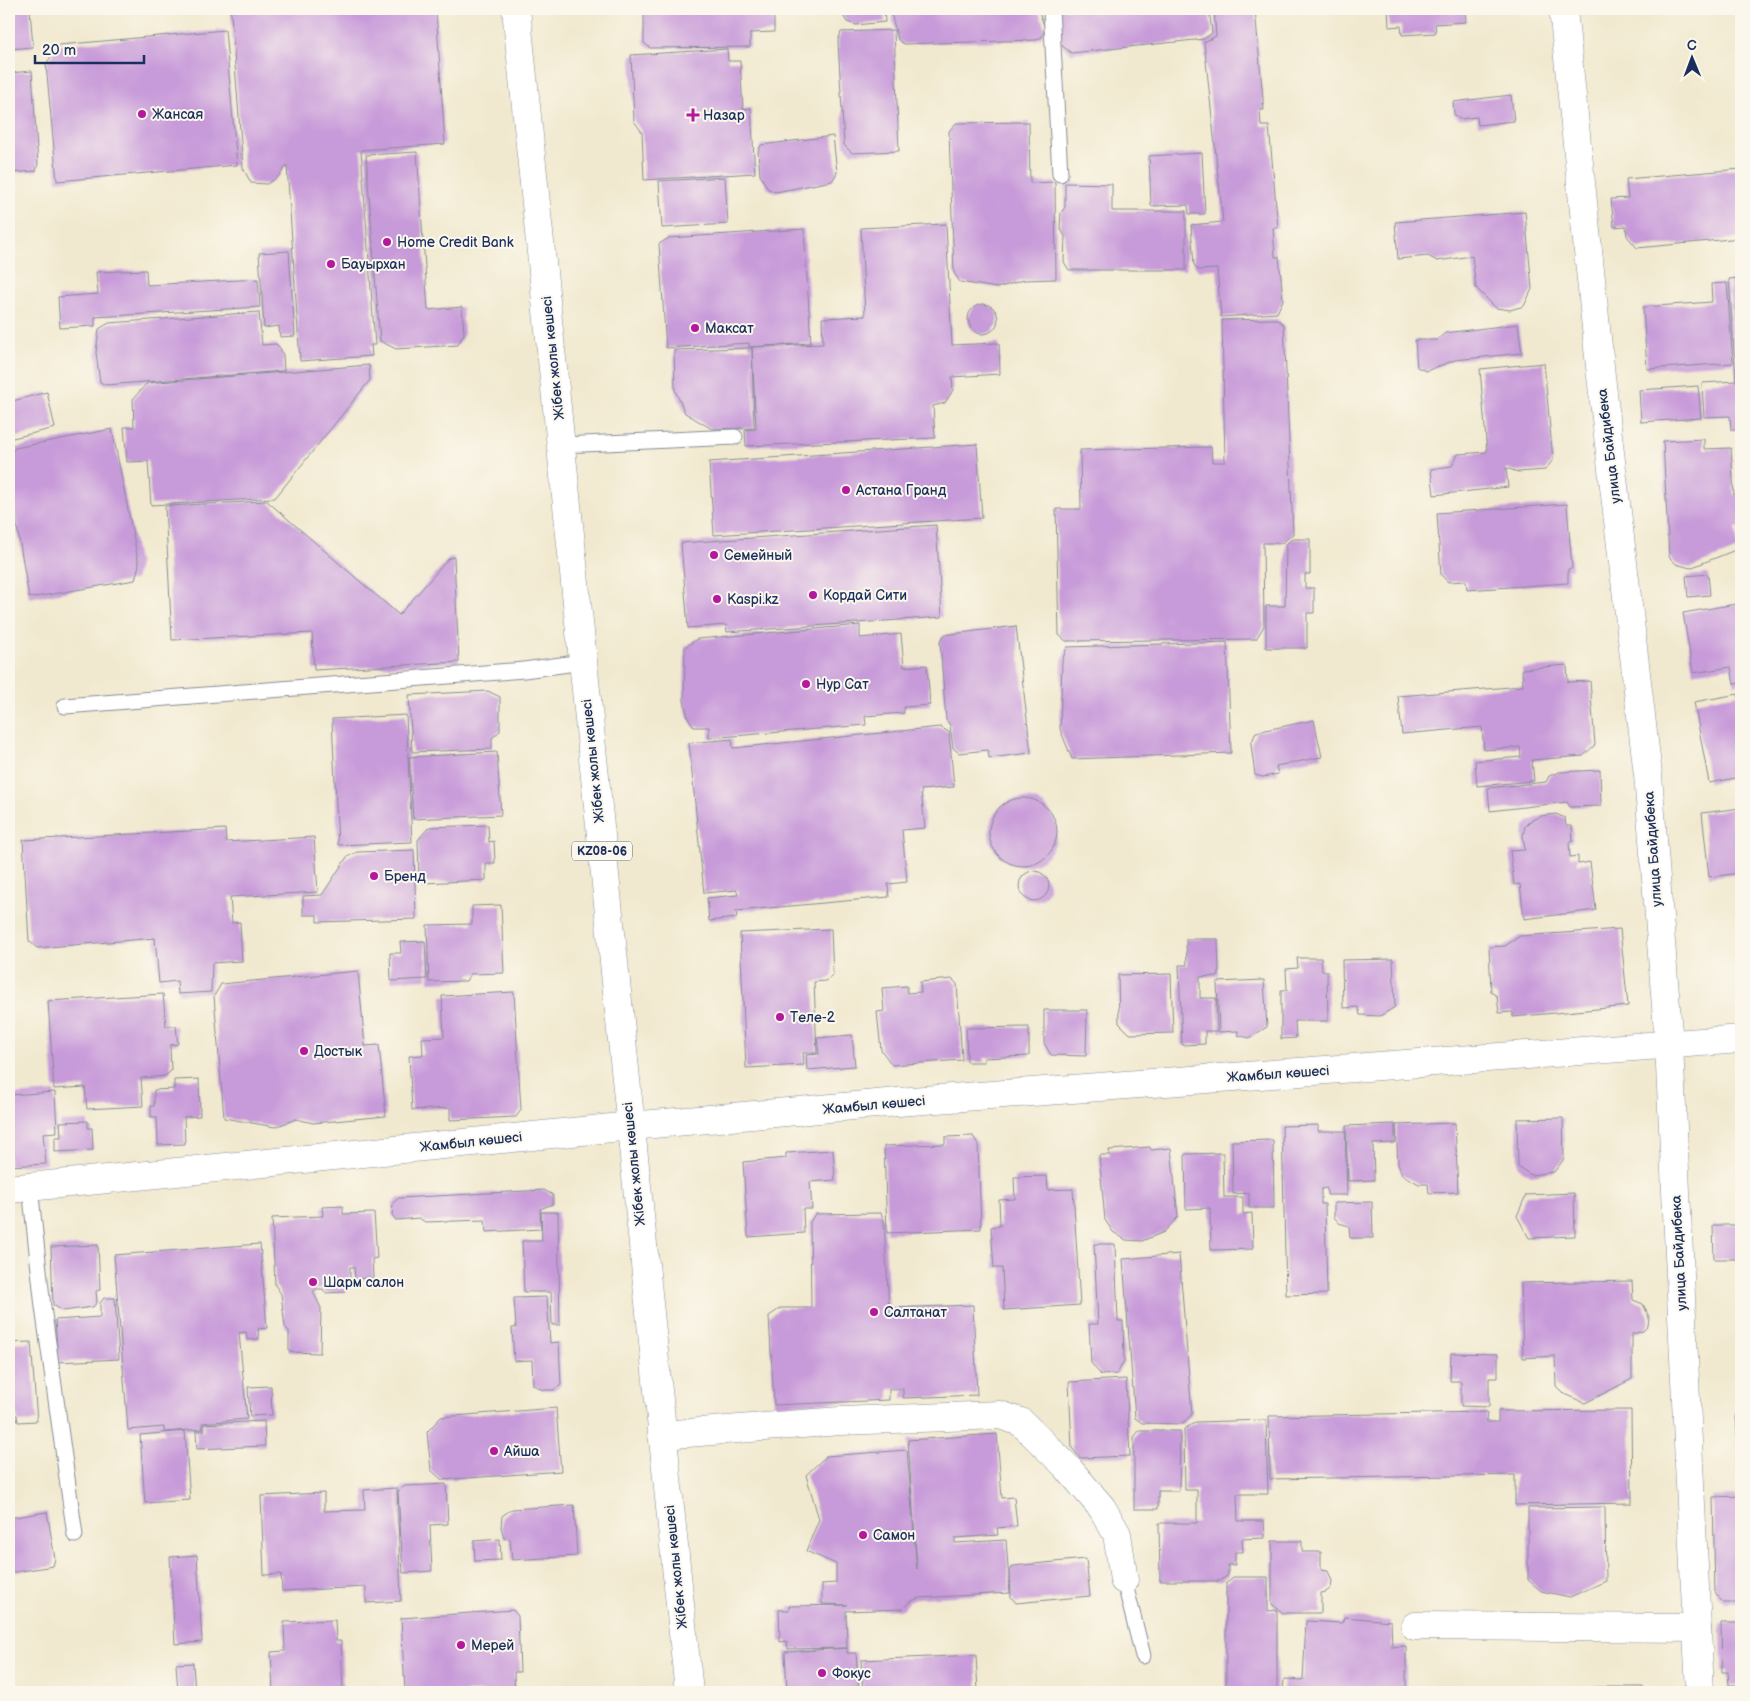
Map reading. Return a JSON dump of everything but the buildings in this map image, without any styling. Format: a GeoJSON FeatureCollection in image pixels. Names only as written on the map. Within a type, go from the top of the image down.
{"type":"FeatureCollection","features":[{"type":"Feature","properties":{"kind":"main road","name":"Жібек жолы көшесі"},"geometry":{"type":"LineString","coordinates":[[516,9],[689,1692]]}},
{"type":"Feature","properties":{"kind":"main road","name":"улица Байдибека"},"geometry":{"type":"LineString","coordinates":[[1563,9],[1601,376],[1648,774],[1669,1044],[1700,1692]]}},
{"type":"Feature","properties":{"kind":"main road","name":"Жамбыл көшесі"},"geometry":{"type":"LineString","coordinates":[[19,1188],[630,1126],[898,1102],[1741,1039]]}},
{"type":"Feature","properties":{"kind":"main road"},"geometry":{"type":"LineString","coordinates":[[662,1435],[840,1421],[1000,1415],[1021,1422],[1066,1467],[1102,1508],[1117,1534],[1124,1580]]}},
{"type":"Feature","properties":{"kind":"main road"},"geometry":{"type":"LineString","coordinates":[[1415,1626],[1697,1628]]}},
{"type":"Feature","properties":{"kind":"lane"},"geometry":{"type":"LineString","coordinates":[[1052,9],[1060,174]]}},
{"type":"Feature","properties":{"kind":"lane"},"geometry":{"type":"LineString","coordinates":[[562,445],[735,437]]}},
{"type":"Feature","properties":{"kind":"lane"},"geometry":{"type":"LineString","coordinates":[[65,706],[524,670],[583,662]]}},
{"type":"Feature","properties":{"kind":"lane"},"geometry":{"type":"LineString","coordinates":[[19,1188],[43,1308],[75,1535]]}},
{"type":"Feature","properties":{"kind":"lane"},"geometry":{"type":"LineString","coordinates":[[1124,1580],[1143,1656]]}},
{"type":"Feature","properties":{"kind":"place","name":"Жансая"},"geometry":{"type":"Point","coordinates":[142,114]}},
{"type":"Feature","properties":{"kind":"place","name":"Назар"},"geometry":{"type":"Point","coordinates":[693,115]}},
{"type":"Feature","properties":{"kind":"place","name":"Home Credit Bank"},"geometry":{"type":"Point","coordinates":[387,242]}},
{"type":"Feature","properties":{"kind":"place","name":"Бауырхан"},"geometry":{"type":"Point","coordinates":[331,264]}},
{"type":"Feature","properties":{"kind":"place","name":"Максат"},"geometry":{"type":"Point","coordinates":[695,328]}},
{"type":"Feature","properties":{"kind":"place","name":"Астана Гранд"},"geometry":{"type":"Point","coordinates":[846,490]}},
{"type":"Feature","properties":{"kind":"place","name":"Семейный"},"geometry":{"type":"Point","coordinates":[714,555]}},
{"type":"Feature","properties":{"kind":"place","name":"Кордай Сити"},"geometry":{"type":"Point","coordinates":[813,595]}},
{"type":"Feature","properties":{"kind":"place","name":"Kaspi.kz"},"geometry":{"type":"Point","coordinates":[717,599]}},
{"type":"Feature","properties":{"kind":"place","name":"Нур Сат"},"geometry":{"type":"Point","coordinates":[806,684]}},
{"type":"Feature","properties":{"kind":"place","name":"Бренд"},"geometry":{"type":"Point","coordinates":[374,876]}},
{"type":"Feature","properties":{"kind":"place","name":"Теле-2"},"geometry":{"type":"Point","coordinates":[780,1017]}},
{"type":"Feature","properties":{"kind":"place","name":"Достык"},"geometry":{"type":"Point","coordinates":[304,1051]}},
{"type":"Feature","properties":{"kind":"place","name":"Шарм салон"},"geometry":{"type":"Point","coordinates":[313,1282]}},
{"type":"Feature","properties":{"kind":"place","name":"Салтанат"},"geometry":{"type":"Point","coordinates":[874,1312]}},
{"type":"Feature","properties":{"kind":"place","name":"Айша"},"geometry":{"type":"Point","coordinates":[494,1451]}},
{"type":"Feature","properties":{"kind":"place","name":"Самон"},"geometry":{"type":"Point","coordinates":[863,1535]}},
{"type":"Feature","properties":{"kind":"place","name":"Мерей"},"geometry":{"type":"Point","coordinates":[461,1645]}},
{"type":"Feature","properties":{"kind":"place","name":"Фокус"},"geometry":{"type":"Point","coordinates":[822,1673]}}]}
